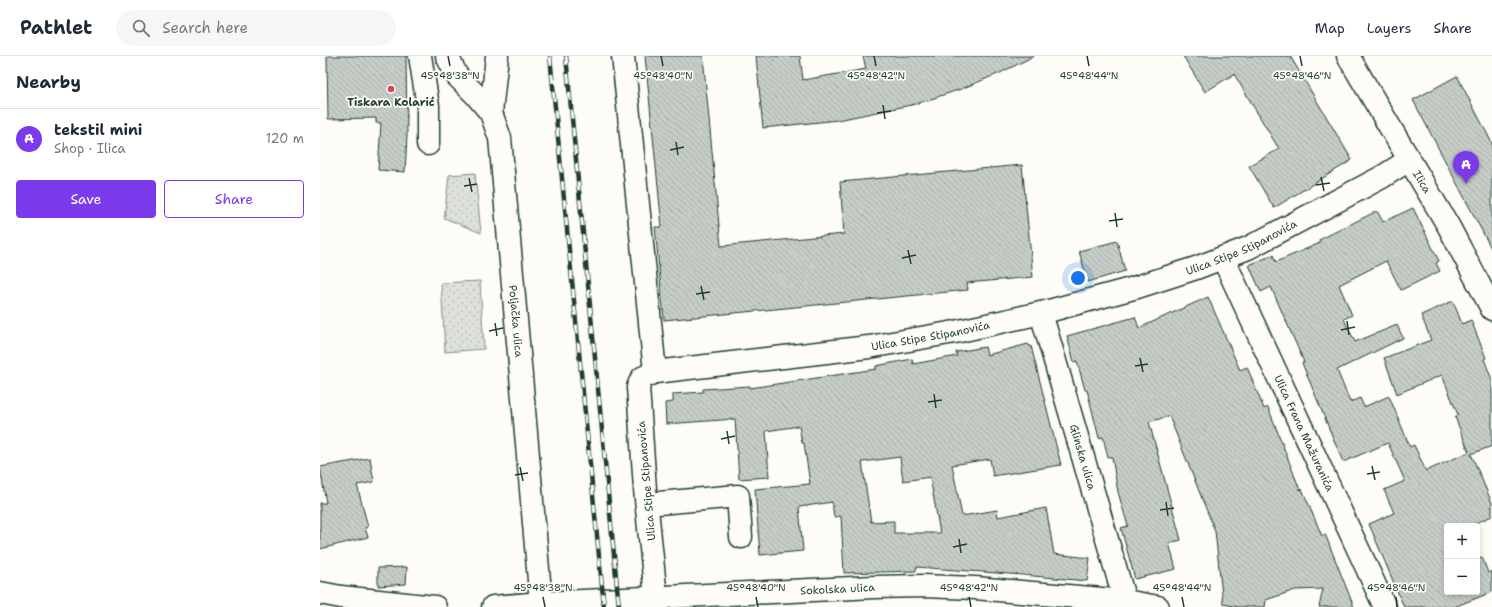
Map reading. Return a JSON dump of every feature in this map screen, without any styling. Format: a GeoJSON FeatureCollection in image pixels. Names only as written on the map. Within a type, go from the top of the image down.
{"type":"FeatureCollection","features":[{"type":"Feature","properties":{"kind":"street"},"geometry":{"type":"LineString","coordinates":[[420,56],[428,106],[428,144]]}},
{"type":"Feature","properties":{"kind":"street","name":"Poljačka ulica"},"geometry":{"type":"LineString","coordinates":[[447,56],[457,76],[491,113],[500,138],[541,603]]}},
{"type":"Feature","properties":{"kind":"street"},"geometry":{"type":"LineString","coordinates":[[491,113],[497,56]]}},
{"type":"Feature","properties":{"kind":"street"},"geometry":{"type":"LineString","coordinates":[[623,56],[655,372]]}},
{"type":"Feature","properties":{"kind":"street","name":"Ilica"},"geometry":{"type":"LineString","coordinates":[[1348,56],[1449,227],[1492,309]]}},
{"type":"Feature","properties":{"kind":"street","name":"Ulica Stipe Stipanovića"},"geometry":{"type":"LineString","coordinates":[[657,602],[647,504],[638,387],[642,378],[655,372],[869,347],[955,332],[1040,313],[1134,288],[1224,258],[1248,248],[1370,184],[1409,160]]}},
{"type":"Feature","properties":{"kind":"street","name":"Ulica Frana Mažuranića"},"geometry":{"type":"LineString","coordinates":[[1224,258],[1385,607]]}},
{"type":"Feature","properties":{"kind":"street","name":"Glinska ulica"},"geometry":{"type":"LineString","coordinates":[[1040,313],[1125,601]]}},
{"type":"Feature","properties":{"kind":"street"},"geometry":{"type":"LineString","coordinates":[[647,504],[738,496],[741,537]]}},
{"type":"Feature","properties":{"kind":"street","name":"Sokolska ulica"},"geometry":{"type":"LineString","coordinates":[[493,607],[541,603],[736,602],[874,587],[923,586],[975,588],[1125,601],[1158,607]]}},
{"type":"Feature","properties":{"kind":"street"},"geometry":{"type":"LineString","coordinates":[[320,593],[341,597],[435,607]]}},
{"type":"Feature","properties":{"kind":"shaded area"},"geometry":{"type":"Polygon","coordinates":[[[475,173],[481,233],[444,218],[449,175],[475,173]]]}},
{"type":"Feature","properties":{"kind":"shaded area"},"geometry":{"type":"Polygon","coordinates":[[[480,281],[484,349],[445,352],[441,283],[480,281]]]}},
{"type":"Feature","properties":{"kind":"building"},"geometry":{"type":"Polygon","coordinates":[[[327,56],[406,56],[407,136],[405,172],[378,170],[381,123],[376,123],[376,118],[328,119],[327,56]]]}},
{"type":"Feature","properties":{"kind":"building"},"geometry":{"type":"Polygon","coordinates":[[[645,56],[703,56],[721,246],[844,234],[840,182],[1022,165],[1033,277],[967,283],[968,290],[664,320],[655,227],[662,227],[645,56]]]}},
{"type":"Feature","properties":{"kind":"building"},"geometry":{"type":"Polygon","coordinates":[[[756,56],[800,56],[803,80],[866,69],[863,56],[1034,56],[1000,73],[961,89],[916,104],[838,120],[763,128],[756,56]]]}},
{"type":"Feature","properties":{"kind":"building"},"geometry":{"type":"Polygon","coordinates":[[[1183,56],[1290,56],[1352,160],[1274,208],[1249,166],[1279,149],[1234,74],[1205,92],[1183,56]]]}},
{"type":"Feature","properties":{"kind":"building"},"geometry":{"type":"Polygon","coordinates":[[[1457,76],[1492,143],[1492,250],[1413,100],[1457,76]]]}},
{"type":"Feature","properties":{"kind":"building"},"geometry":{"type":"Polygon","coordinates":[[[1413,208],[1439,261],[1436,263],[1440,271],[1401,290],[1386,261],[1339,285],[1352,315],[1344,319],[1355,342],[1397,325],[1403,338],[1337,370],[1350,402],[1360,398],[1364,407],[1389,396],[1410,447],[1414,445],[1426,471],[1469,452],[1455,417],[1458,415],[1442,375],[1397,394],[1384,358],[1431,340],[1421,315],[1453,301],[1462,324],[1471,320],[1486,358],[1484,359],[1492,380],[1492,446],[1471,454],[1492,503],[1492,516],[1476,523],[1444,523],[1444,595],[1480,595],[1480,558],[1482,557],[1488,573],[1492,571],[1492,592],[1454,607],[1404,607],[1369,524],[1394,513],[1384,490],[1405,481],[1388,443],[1343,462],[1302,363],[1304,362],[1271,287],[1261,292],[1249,265],[1273,255],[1276,262],[1320,243],[1319,240],[1377,211],[1383,222],[1413,208]]]}},
{"type":"Feature","properties":{"kind":"building"},"geometry":{"type":"Polygon","coordinates":[[[1117,241],[1125,271],[1088,282],[1079,251],[1117,241]]]}},
{"type":"Feature","properties":{"kind":"building"},"geometry":{"type":"Polygon","coordinates":[[[1208,297],[1240,370],[1247,367],[1264,409],[1268,407],[1300,490],[1302,489],[1322,536],[1325,534],[1354,607],[1319,607],[1323,589],[1295,590],[1266,600],[1265,607],[1239,607],[1223,604],[1215,531],[1169,416],[1149,422],[1181,540],[1169,543],[1176,569],[1135,579],[1121,528],[1128,526],[1118,492],[1112,457],[1108,457],[1103,437],[1099,438],[1087,390],[1085,390],[1077,361],[1074,362],[1067,336],[1135,317],[1139,328],[1208,297]]]}},
{"type":"Feature","properties":{"kind":"building"},"geometry":{"type":"Polygon","coordinates":[[[1028,344],[1031,346],[1061,465],[993,476],[990,459],[952,465],[962,516],[997,510],[998,517],[1046,508],[1054,554],[1090,558],[1087,581],[916,567],[916,571],[844,573],[841,516],[834,517],[832,502],[799,507],[803,551],[760,555],[755,489],[810,484],[804,443],[802,443],[799,426],[766,431],[769,477],[739,479],[735,419],[666,424],[665,403],[673,402],[673,394],[703,392],[703,389],[750,386],[750,388],[876,369],[876,366],[912,359],[913,364],[957,356],[956,352],[985,347],[987,355],[1028,344]],[[900,457],[862,462],[871,522],[894,521],[894,533],[940,533],[930,477],[903,481],[900,457]]]}},
{"type":"Feature","properties":{"kind":"building"},"geometry":{"type":"Polygon","coordinates":[[[370,458],[374,482],[357,485],[368,527],[365,528],[368,537],[320,549],[320,503],[326,503],[320,467],[370,458]]]}},
{"type":"Feature","properties":{"kind":"building"},"geometry":{"type":"Polygon","coordinates":[[[407,567],[406,584],[378,586],[378,568],[407,567]]]}},
{"type":"Feature","properties":{"kind":"railway"},"geometry":{"type":"LineString","coordinates":[[550,56],[604,607]]}},
{"type":"Feature","properties":{"kind":"railway"},"geometry":{"type":"LineString","coordinates":[[566,56],[619,607]]}},
{"type":"Feature","properties":{"kind":"place","name":"Tiskara Kolarić"},"geometry":{"type":"Point","coordinates":[391,89]}},
{"type":"Feature","properties":{"kind":"place","name":"tekstil mini"},"geometry":{"type":"Point","coordinates":[1466,184]}}]}
